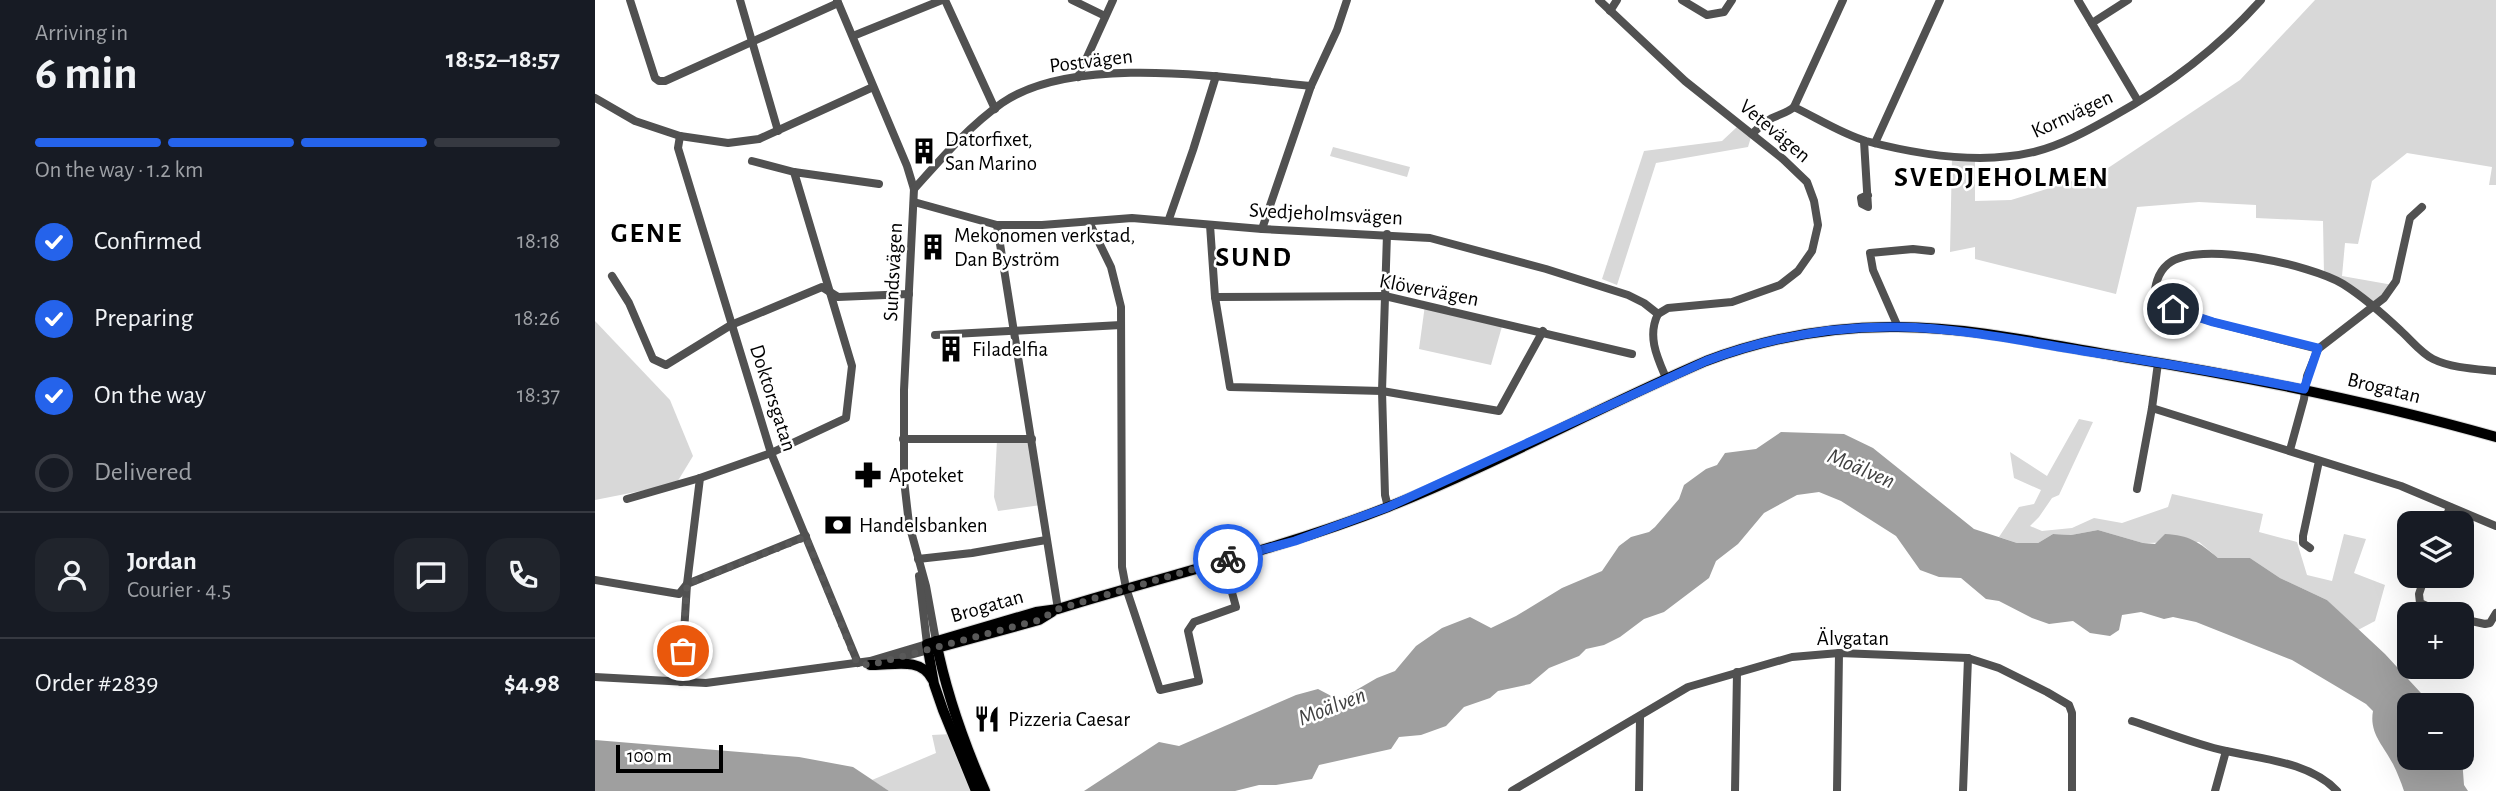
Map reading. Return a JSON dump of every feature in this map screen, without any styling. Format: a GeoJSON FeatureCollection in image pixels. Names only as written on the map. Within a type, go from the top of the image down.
{"type":"FeatureCollection","features":[{"type":"Feature","properties":{"kind":"main road","name":"Brogatan"},"geometry":{"type":"LineString","coordinates":[[932,646],[1036,612],[1058,609],[1295,541],[1388,507],[1667,378],[1742,348],[1788,336],[1833,330],[1898,327],[1959,331],[2304,389],[2496,437]]}},
{"type":"Feature","properties":{"kind":"main road"},"geometry":{"type":"LineString","coordinates":[[932,646],[934,684]]}},
{"type":"Feature","properties":{"kind":"main road"},"geometry":{"type":"LineString","coordinates":[[932,646],[985,791]]}},
{"type":"Feature","properties":{"kind":"main road"},"geometry":{"type":"LineString","coordinates":[[870,665],[890,666],[905,663],[919,665],[927,671],[976,791]]}},
{"type":"Feature","properties":{"kind":"street"},"geometry":{"type":"LineString","coordinates":[[630,0],[655,78],[659,81],[666,81],[752,43],[837,1]]}},
{"type":"Feature","properties":{"kind":"street"},"geometry":{"type":"LineString","coordinates":[[740,0],[778,131]]}},
{"type":"Feature","properties":{"kind":"street"},"geometry":{"type":"LineString","coordinates":[[853,36],[944,0],[995,109]]}},
{"type":"Feature","properties":{"kind":"street"},"geometry":{"type":"LineString","coordinates":[[1072,0],[1105,16]]}},
{"type":"Feature","properties":{"kind":"street"},"geometry":{"type":"LineString","coordinates":[[1078,77],[1113,0]]}},
{"type":"Feature","properties":{"kind":"street"},"geometry":{"type":"LineString","coordinates":[[1262,229],[1311,86],[1347,0]]}},
{"type":"Feature","properties":{"kind":"street","name":"Vetevägen"},"geometry":{"type":"LineString","coordinates":[[1599,0],[1685,81],[1783,159],[1807,182],[1814,201],[1818,225],[1812,251],[1798,271],[1780,285],[1732,302],[1668,308],[1658,314]]}},
{"type":"Feature","properties":{"kind":"street"},"geometry":{"type":"LineString","coordinates":[[1610,10],[1617,0]]}},
{"type":"Feature","properties":{"kind":"street"},"geometry":{"type":"LineString","coordinates":[[1682,0],[1707,15],[1724,12],[1732,0]]}},
{"type":"Feature","properties":{"kind":"street"},"geometry":{"type":"LineString","coordinates":[[1752,134],[1765,122],[1787,113],[1794,107],[1843,0]]}},
{"type":"Feature","properties":{"kind":"street"},"geometry":{"type":"LineString","coordinates":[[1875,143],[1940,0]]}},
{"type":"Feature","properties":{"kind":"street"},"geometry":{"type":"LineString","coordinates":[[2078,0],[2138,102]]}},
{"type":"Feature","properties":{"kind":"street"},"geometry":{"type":"LineString","coordinates":[[2092,23],[2128,0]]}},
{"type":"Feature","properties":{"kind":"street","name":"Kornvägen"},"geometry":{"type":"LineString","coordinates":[[1794,107],[1864,141],[1952,158],[2032,153],[2076,137],[2163,87],[2223,38],[2261,0]]}},
{"type":"Feature","properties":{"kind":"street","name":"Sundsvägen"},"geometry":{"type":"LineString","coordinates":[[837,1],[907,166],[913,189],[903,439],[905,498],[926,586],[932,646]]}},
{"type":"Feature","properties":{"kind":"street","name":"Postvägen"},"geometry":{"type":"LineString","coordinates":[[913,189],[965,134],[995,109],[1031,88],[1078,77],[1146,72],[1311,86]]}},
{"type":"Feature","properties":{"kind":"street"},"geometry":{"type":"LineString","coordinates":[[1168,219],[1216,76]]}},
{"type":"Feature","properties":{"kind":"street"},"geometry":{"type":"LineString","coordinates":[[595,98],[635,121],[680,136],[728,143],[759,139],[873,87]]}},
{"type":"Feature","properties":{"kind":"street","name":"Doktorsgatan"},"geometry":{"type":"LineString","coordinates":[[680,136],[678,148],[771,453],[857,663]]}},
{"type":"Feature","properties":{"kind":"street"},"geometry":{"type":"LineString","coordinates":[[1864,141],[1868,195]]}},
{"type":"Feature","properties":{"kind":"street"},"geometry":{"type":"LineString","coordinates":[[752,161],[794,172],[879,184]]}},
{"type":"Feature","properties":{"kind":"street"},"geometry":{"type":"LineString","coordinates":[[627,499],[700,478],[771,453],[846,418],[852,366],[794,172]]}},
{"type":"Feature","properties":{"kind":"street","name":"Svedjeholmsvägen"},"geometry":{"type":"LineString","coordinates":[[914,202],[997,225],[1132,218],[1262,229],[1430,237],[1628,295],[1658,314]]}},
{"type":"Feature","properties":{"kind":"street"},"geometry":{"type":"LineString","coordinates":[[2290,450],[2304,399],[2304,389],[2318,348],[2375,306],[2396,281],[2410,218],[2421,207]]}},
{"type":"Feature","properties":{"kind":"street"},"geometry":{"type":"LineString","coordinates":[[1089,222],[1111,267],[1121,307],[1122,567],[1126,588],[1160,690],[1199,681],[1188,631],[1194,622],[1236,607],[1223,560]]}},
{"type":"Feature","properties":{"kind":"street"},"geometry":{"type":"LineString","coordinates":[[997,225],[1058,609]]}},
{"type":"Feature","properties":{"kind":"street"},"geometry":{"type":"LineString","coordinates":[[1210,225],[1215,297],[1230,387],[1382,391],[1499,411],[1542,331]]}},
{"type":"Feature","properties":{"kind":"street"},"geometry":{"type":"LineString","coordinates":[[1387,234],[1382,391],[1385,495],[1388,507]]}},
{"type":"Feature","properties":{"kind":"street"},"geometry":{"type":"LineString","coordinates":[[1898,327],[1873,270],[1870,253],[1913,249],[1931,251]]}},
{"type":"Feature","properties":{"kind":"street"},"geometry":{"type":"LineString","coordinates":[[2318,348],[2213,322],[2153,303],[2156,281],[2168,264],[2183,255],[2222,253],[2252,257],[2324,275],[2340,282],[2375,306],[2430,358],[2442,363],[2496,371]]}},
{"type":"Feature","properties":{"kind":"street"},"geometry":{"type":"LineString","coordinates":[[612,276],[629,303],[653,359],[666,365],[731,324],[822,287],[838,297],[909,295]]}},
{"type":"Feature","properties":{"kind":"street","name":"Klövervägen"},"geometry":{"type":"LineString","coordinates":[[1215,297],[1385,296],[1632,354]]}},
{"type":"Feature","properties":{"kind":"street"},"geometry":{"type":"LineString","coordinates":[[1658,314],[1653,323],[1652,337],[1667,378]]}},
{"type":"Feature","properties":{"kind":"street"},"geometry":{"type":"LineString","coordinates":[[935,335],[1121,326]]}},
{"type":"Feature","properties":{"kind":"street"},"geometry":{"type":"LineString","coordinates":[[2137,489],[2158,363]]}},
{"type":"Feature","properties":{"kind":"street"},"geometry":{"type":"LineString","coordinates":[[2152,408],[2401,486],[2496,526]]}},
{"type":"Feature","properties":{"kind":"street"},"geometry":{"type":"LineString","coordinates":[[903,439],[1031,439]]}},
{"type":"Feature","properties":{"kind":"street"},"geometry":{"type":"LineString","coordinates":[[2310,548],[2303,543],[2303,536],[2319,461]]}},
{"type":"Feature","properties":{"kind":"street"},"geometry":{"type":"LineString","coordinates":[[681,682],[687,584],[700,478]]}},
{"type":"Feature","properties":{"kind":"street"},"geometry":{"type":"LineString","coordinates":[[2448,511],[2450,507]]}},
{"type":"Feature","properties":{"kind":"street"},"geometry":{"type":"LineString","coordinates":[[595,580],[679,594],[687,584],[806,537]]}},
{"type":"Feature","properties":{"kind":"street"},"geometry":{"type":"LineString","coordinates":[[918,559],[972,554],[1046,540]]}},
{"type":"Feature","properties":{"kind":"street"},"geometry":{"type":"LineString","coordinates":[[2474,622],[2490,623],[2496,613]]}},
{"type":"Feature","properties":{"kind":"street"},"geometry":{"type":"LineString","coordinates":[[595,677],[706,683],[857,663],[932,646]]}},
{"type":"Feature","properties":{"kind":"street"},"geometry":{"type":"LineString","coordinates":[[857,663],[870,665],[932,646]]}},
{"type":"Feature","properties":{"kind":"street"},"geometry":{"type":"LineString","coordinates":[[1837,791],[1839,653]]}},
{"type":"Feature","properties":{"kind":"street","name":"Älvgatan"},"geometry":{"type":"LineString","coordinates":[[1512,791],[1640,718],[1688,687],[1792,657],[1839,653],[1968,657],[1999,668],[2069,705],[2072,713],[2072,791]]}},
{"type":"Feature","properties":{"kind":"street"},"geometry":{"type":"LineString","coordinates":[[1963,791],[1968,657]]}},
{"type":"Feature","properties":{"kind":"street"},"geometry":{"type":"LineString","coordinates":[[1735,791],[1737,672]]}},
{"type":"Feature","properties":{"kind":"street"},"geometry":{"type":"LineString","coordinates":[[1639,791],[1640,718]]}},
{"type":"Feature","properties":{"kind":"street"},"geometry":{"type":"LineString","coordinates":[[2132,721],[2226,751],[2299,768],[2337,791]]}},
{"type":"Feature","properties":{"kind":"street"},"geometry":{"type":"LineString","coordinates":[[2215,791],[2226,751]]}},
{"type":"Feature","properties":{"kind":"shaded area"},"geometry":{"type":"Polygon","coordinates":[[[2315,0],[2496,0],[2496,185],[2489,185],[2492,167],[2407,153],[2372,181],[2358,244],[2345,243],[2342,276],[2393,285],[2375,306],[2324,275],[2323,221],[2256,218],[2256,205],[2199,202],[2137,207],[2116,294],[1975,259],[1975,247],[1950,252],[1952,157],[1975,158],[1975,201],[2011,200],[2102,172],[2240,80],[2315,0]]]}},
{"type":"Feature","properties":{"kind":"shaded area"},"geometry":{"type":"Polygon","coordinates":[[[1737,127],[1751,137],[1748,147],[1656,163],[1617,285],[1602,279],[1644,151],[1722,141],[1737,127]]]}},
{"type":"Feature","properties":{"kind":"shaded area"},"geometry":{"type":"Polygon","coordinates":[[[1333,147],[1410,167],[1407,177],[1330,156],[1333,147]]]}},
{"type":"Feature","properties":{"kind":"shaded area"},"geometry":{"type":"Polygon","coordinates":[[[1425,305],[1503,323],[1491,365],[1419,349],[1425,305]]]}},
{"type":"Feature","properties":{"kind":"shaded area"},"geometry":{"type":"Polygon","coordinates":[[[595,321],[670,400],[693,456],[676,484],[595,500],[595,321]]]}},
{"type":"Feature","properties":{"kind":"shaded area"},"geometry":{"type":"Polygon","coordinates":[[[2079,419],[2093,422],[2059,495],[2052,498],[2030,526],[2042,531],[2072,528],[2094,518],[2122,523],[2168,507],[2172,494],[2263,514],[2259,532],[2297,542],[2307,575],[2332,581],[2344,534],[2366,539],[2354,573],[2385,585],[2375,621],[2358,630],[2327,600],[2280,578],[2250,558],[2218,558],[2199,542],[2143,543],[2098,530],[2071,535],[2053,534],[2038,543],[2017,543],[1999,537],[2019,507],[2034,504],[2041,490],[2014,478],[2010,452],[2047,476],[2079,419]]]}},
{"type":"Feature","properties":{"kind":"shaded area"},"geometry":{"type":"Polygon","coordinates":[[[1032,439],[1041,505],[998,511],[994,497],[997,440],[1032,439]]]}},
{"type":"Feature","properties":{"kind":"shaded area"},"geometry":{"type":"Polygon","coordinates":[[[952,734],[976,791],[889,791],[872,780],[936,753],[932,735],[952,734]]]}},
{"type":"Feature","properties":{"kind":"water","name":"Moälven"},"geometry":{"type":"Polygon","coordinates":[[[1781,432],[1844,434],[1873,448],[1974,529],[2017,543],[2038,543],[2053,534],[2071,535],[2098,530],[2155,544],[2165,534],[2193,540],[2218,558],[2250,558],[2280,578],[2327,600],[2397,667],[2397,679],[2408,679],[2421,693],[2397,693],[2397,770],[2463,770],[2464,785],[2468,791],[2404,791],[2375,732],[2373,711],[2366,704],[2292,660],[2196,622],[2173,617],[2164,619],[2141,612],[2122,615],[2119,630],[2110,636],[2090,633],[2073,621],[2049,624],[2032,618],[1999,601],[1986,599],[1961,578],[1939,577],[1920,570],[1896,536],[1841,501],[1819,492],[1797,495],[1764,513],[1738,544],[1716,561],[1709,578],[1664,612],[1644,619],[1604,645],[1586,649],[1579,656],[1549,668],[1530,684],[1498,691],[1490,698],[1464,707],[1446,726],[1421,735],[1399,737],[1391,749],[1319,765],[1312,779],[1259,785],[1235,791],[1084,791],[1159,742],[1179,746],[1296,695],[1318,689],[1339,700],[1395,671],[1416,646],[1442,628],[1470,617],[1491,628],[1516,616],[1562,588],[1602,571],[1619,546],[1631,537],[1649,532],[1655,527],[1679,499],[1684,485],[1706,469],[1717,465],[1725,453],[1756,449],[1781,432]]]}},
{"type":"Feature","properties":{"kind":"water"},"geometry":{"type":"Polygon","coordinates":[[[595,740],[799,757],[853,767],[889,791],[595,791],[595,740]]]}},
{"type":"Feature","properties":{"kind":"way so far"},"geometry":{"type":"LineString","coordinates":[[683,651],[687,584],[806,537],[857,663],[870,665],[1039,620],[1058,609],[1228,559]]}},
{"type":"Feature","properties":{"kind":"place","name":"Datorfixet, San Marino"},"geometry":{"type":"Point","coordinates":[924,151]}},
{"type":"Feature","properties":{"kind":"place","name":"Mekonomen verkstad, Dan Byström"},"geometry":{"type":"Point","coordinates":[933,247]}},
{"type":"Feature","properties":{"kind":"place","name":"Filadelfia"},"geometry":{"type":"Point","coordinates":[951,349]}},
{"type":"Feature","properties":{"kind":"place","name":"Apoteket"},"geometry":{"type":"Point","coordinates":[868,475]}},
{"type":"Feature","properties":{"kind":"place","name":"Handelsbanken"},"geometry":{"type":"Point","coordinates":[838,525]}},
{"type":"Feature","properties":{"kind":"place","name":"Pizzeria Caesar"},"geometry":{"type":"Point","coordinates":[987,719]}},
{"type":"Feature","properties":{"kind":"district","name":"SVEDJEHOLMEN"},"geometry":{"type":"Point","coordinates":[2002,178]}},
{"type":"Feature","properties":{"kind":"district","name":"GENE"},"geometry":{"type":"Point","coordinates":[647,234]}},
{"type":"Feature","properties":{"kind":"district","name":"SUND"},"geometry":{"type":"Point","coordinates":[1254,258]}},
{"type":"Feature","properties":{"kind":"route"},"geometry":{"type":"LineString","coordinates":[[1228,559],[1295,541],[1388,507],[1706,361],[1788,336],[1863,328],[1959,331],[2228,374],[2304,389],[2318,348],[2213,322],[2173,309]]}}]}
